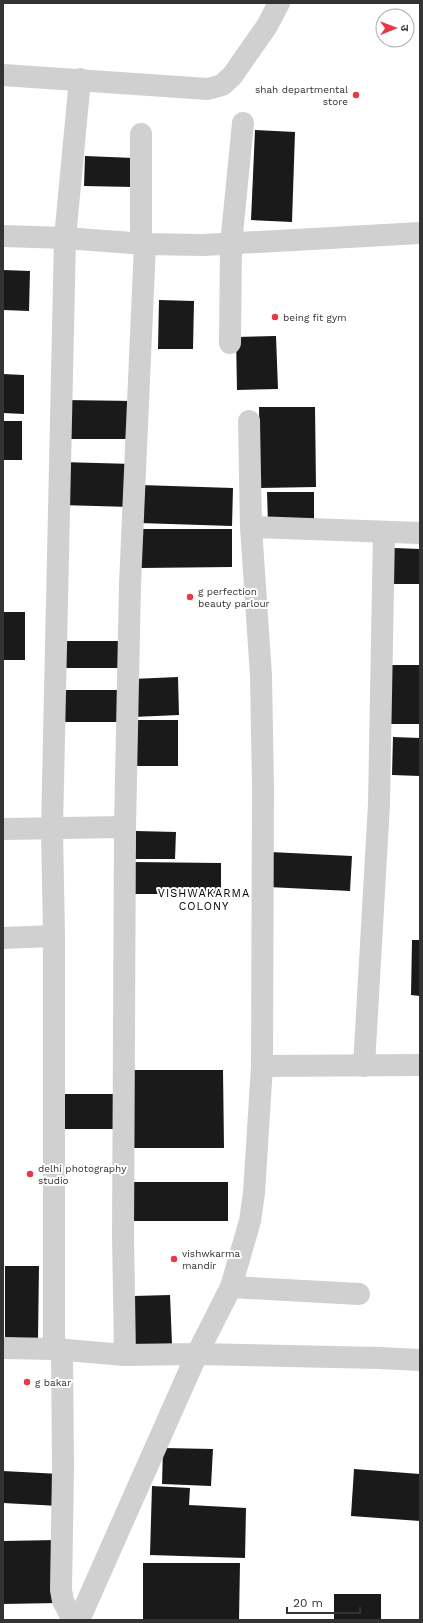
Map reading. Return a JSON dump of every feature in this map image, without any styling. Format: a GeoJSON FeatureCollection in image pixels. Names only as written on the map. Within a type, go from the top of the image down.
{"type":"FeatureCollection","features":[{"type":"Feature","properties":{"kind":"street"},"geometry":{"type":"LineString","coordinates":[[3,75],[80,79],[208,89],[222,84],[232,76],[267,26],[279,3]]}},
{"type":"Feature","properties":{"kind":"street"},"geometry":{"type":"LineString","coordinates":[[73,1620],[63,1601],[61,1590],[63,1469],[58,1350],[52,829],[65,238],[80,79]]}},
{"type":"Feature","properties":{"kind":"street"},"geometry":{"type":"LineString","coordinates":[[230,343],[231,244],[243,123]]}},
{"type":"Feature","properties":{"kind":"street"},"geometry":{"type":"LineString","coordinates":[[125,1355],[123,1235],[125,827],[130,584],[143,244],[141,134]]}},
{"type":"Feature","properties":{"kind":"street"},"geometry":{"type":"LineString","coordinates":[[3,236],[65,238],[143,244],[231,244],[420,233]]}},
{"type":"Feature","properties":{"kind":"street"},"geometry":{"type":"LineString","coordinates":[[79,1620],[197,1354],[231,1286],[250,1221],[253,1200],[262,1066],[263,787],[261,676],[251,527],[249,421]]}},
{"type":"Feature","properties":{"kind":"street"},"geometry":{"type":"LineString","coordinates":[[251,527],[420,533]]}},
{"type":"Feature","properties":{"kind":"street"},"geometry":{"type":"LineString","coordinates":[[364,1066],[379,804],[384,532]]}},
{"type":"Feature","properties":{"kind":"street"},"geometry":{"type":"LineString","coordinates":[[3,829],[125,827]]}},
{"type":"Feature","properties":{"kind":"street"},"geometry":{"type":"LineString","coordinates":[[3,938],[54,936]]}},
{"type":"Feature","properties":{"kind":"street"},"geometry":{"type":"LineString","coordinates":[[262,1066],[420,1065]]}},
{"type":"Feature","properties":{"kind":"street"},"geometry":{"type":"LineString","coordinates":[[231,1286],[359,1294]]}},
{"type":"Feature","properties":{"kind":"street"},"geometry":{"type":"LineString","coordinates":[[3,1348],[125,1355],[197,1354],[373,1357],[420,1360]]}},
{"type":"Feature","properties":{"kind":"building"},"geometry":{"type":"Polygon","coordinates":[[[255,130],[295,132],[292,222],[251,220],[255,130]]]}},
{"type":"Feature","properties":{"kind":"building"},"geometry":{"type":"Polygon","coordinates":[[[85,156],[134,158],[133,187],[84,186],[85,156]]]}},
{"type":"Feature","properties":{"kind":"building"},"geometry":{"type":"Polygon","coordinates":[[[3,270],[30,271],[29,311],[3,310],[3,270]]]}},
{"type":"Feature","properties":{"kind":"building"},"geometry":{"type":"Polygon","coordinates":[[[159,300],[194,301],[193,349],[158,349],[159,300]]]}},
{"type":"Feature","properties":{"kind":"building"},"geometry":{"type":"Polygon","coordinates":[[[276,336],[278,389],[237,390],[236,337],[276,336]]]}},
{"type":"Feature","properties":{"kind":"building"},"geometry":{"type":"Polygon","coordinates":[[[3,374],[24,375],[24,414],[3,413],[3,374]]]}},
{"type":"Feature","properties":{"kind":"building"},"geometry":{"type":"Polygon","coordinates":[[[64,400],[134,401],[133,439],[63,439],[64,400]]]}},
{"type":"Feature","properties":{"kind":"building"},"geometry":{"type":"Polygon","coordinates":[[[259,407],[315,407],[316,487],[260,488],[259,407]]]}},
{"type":"Feature","properties":{"kind":"building"},"geometry":{"type":"Polygon","coordinates":[[[3,421],[22,421],[22,460],[3,460],[3,421]]]}},
{"type":"Feature","properties":{"kind":"building"},"geometry":{"type":"Polygon","coordinates":[[[61,462],[133,464],[131,507],[60,505],[61,462]]]}},
{"type":"Feature","properties":{"kind":"building"},"geometry":{"type":"Polygon","coordinates":[[[140,485],[233,488],[232,526],[139,523],[140,485]]]}},
{"type":"Feature","properties":{"kind":"building"},"geometry":{"type":"Polygon","coordinates":[[[267,492],[314,492],[314,523],[268,523],[267,492]]]}},
{"type":"Feature","properties":{"kind":"building"},"geometry":{"type":"Polygon","coordinates":[[[140,529],[232,529],[232,567],[141,568],[140,529]]]}},
{"type":"Feature","properties":{"kind":"building"},"geometry":{"type":"Polygon","coordinates":[[[394,548],[420,549],[420,584],[393,584],[394,548]]]}},
{"type":"Feature","properties":{"kind":"building"},"geometry":{"type":"Polygon","coordinates":[[[3,612],[25,612],[25,660],[3,660],[3,612]]]}},
{"type":"Feature","properties":{"kind":"building"},"geometry":{"type":"Polygon","coordinates":[[[59,641],[127,641],[127,668],[59,668],[59,641]]]}},
{"type":"Feature","properties":{"kind":"building"},"geometry":{"type":"Polygon","coordinates":[[[386,665],[420,665],[420,724],[387,724],[386,665]]]}},
{"type":"Feature","properties":{"kind":"building"},"geometry":{"type":"Polygon","coordinates":[[[178,677],[179,715],[133,717],[132,679],[178,677]]]}},
{"type":"Feature","properties":{"kind":"building"},"geometry":{"type":"Polygon","coordinates":[[[56,690],[125,690],[125,722],[56,722],[56,690]]]}},
{"type":"Feature","properties":{"kind":"building"},"geometry":{"type":"Polygon","coordinates":[[[134,720],[178,720],[178,766],[134,766],[134,720]]]}},
{"type":"Feature","properties":{"kind":"building"},"geometry":{"type":"Polygon","coordinates":[[[393,737],[420,738],[420,776],[392,775],[393,737]]]}},
{"type":"Feature","properties":{"kind":"building"},"geometry":{"type":"Polygon","coordinates":[[[136,831],[176,832],[175,859],[135,859],[136,831]]]}},
{"type":"Feature","properties":{"kind":"building"},"geometry":{"type":"Polygon","coordinates":[[[270,852],[352,856],[350,891],[268,887],[270,852]]]}},
{"type":"Feature","properties":{"kind":"building"},"geometry":{"type":"Polygon","coordinates":[[[132,862],[221,863],[221,894],[131,894],[132,862]]]}},
{"type":"Feature","properties":{"kind":"building"},"geometry":{"type":"Polygon","coordinates":[[[412,940],[420,940],[420,996],[411,995],[412,940]]]}},
{"type":"Feature","properties":{"kind":"building"},"geometry":{"type":"Polygon","coordinates":[[[133,1070],[223,1070],[224,1148],[134,1148],[133,1070]]]}},
{"type":"Feature","properties":{"kind":"building"},"geometry":{"type":"Polygon","coordinates":[[[56,1094],[122,1094],[122,1129],[56,1129],[56,1094]]]}},
{"type":"Feature","properties":{"kind":"building"},"geometry":{"type":"Polygon","coordinates":[[[134,1182],[228,1182],[228,1221],[134,1221],[134,1182]]]}},
{"type":"Feature","properties":{"kind":"building"},"geometry":{"type":"Polygon","coordinates":[[[5,1266],[39,1266],[38,1339],[5,1339],[5,1266]]]}},
{"type":"Feature","properties":{"kind":"building"},"geometry":{"type":"Polygon","coordinates":[[[170,1295],[172,1344],[135,1345],[133,1296],[170,1295]]]}},
{"type":"Feature","properties":{"kind":"building"},"geometry":{"type":"Polygon","coordinates":[[[163,1448],[213,1449],[211,1486],[162,1484],[163,1448]]]}},
{"type":"Feature","properties":{"kind":"building"},"geometry":{"type":"Polygon","coordinates":[[[354,1469],[420,1474],[420,1521],[351,1516],[354,1469]]]}},
{"type":"Feature","properties":{"kind":"building"},"geometry":{"type":"Polygon","coordinates":[[[3,1471],[60,1474],[59,1506],[3,1503],[3,1471]]]}},
{"type":"Feature","properties":{"kind":"building"},"geometry":{"type":"Polygon","coordinates":[[[152,1486],[190,1488],[189,1505],[246,1508],[245,1558],[150,1555],[152,1486]]]}},
{"type":"Feature","properties":{"kind":"building"},"geometry":{"type":"Polygon","coordinates":[[[57,1540],[58,1603],[3,1604],[3,1541],[57,1540]]]}},
{"type":"Feature","properties":{"kind":"building"},"geometry":{"type":"Polygon","coordinates":[[[143,1563],[240,1563],[239,1620],[143,1620],[143,1563]]]}},
{"type":"Feature","properties":{"kind":"building"},"geometry":{"type":"Polygon","coordinates":[[[334,1594],[381,1594],[381,1620],[334,1620],[334,1594]]]}},
{"type":"Feature","properties":{"kind":"place","name":"shah departmental store"},"geometry":{"type":"Point","coordinates":[356,95]}},
{"type":"Feature","properties":{"kind":"place","name":"being fit gym"},"geometry":{"type":"Point","coordinates":[275,317]}},
{"type":"Feature","properties":{"kind":"place","name":"g perfection beauty parlour"},"geometry":{"type":"Point","coordinates":[190,597]}},
{"type":"Feature","properties":{"kind":"place","name":"delhi photography studio"},"geometry":{"type":"Point","coordinates":[30,1174]}},
{"type":"Feature","properties":{"kind":"place","name":"vishwkarma mandir"},"geometry":{"type":"Point","coordinates":[174,1259]}},
{"type":"Feature","properties":{"kind":"place","name":"g bakar"},"geometry":{"type":"Point","coordinates":[27,1382]}},
{"type":"Feature","properties":{"kind":"district","name":"VISHWAKARMA COLONY"},"geometry":{"type":"Point","coordinates":[204,899]}}]}
